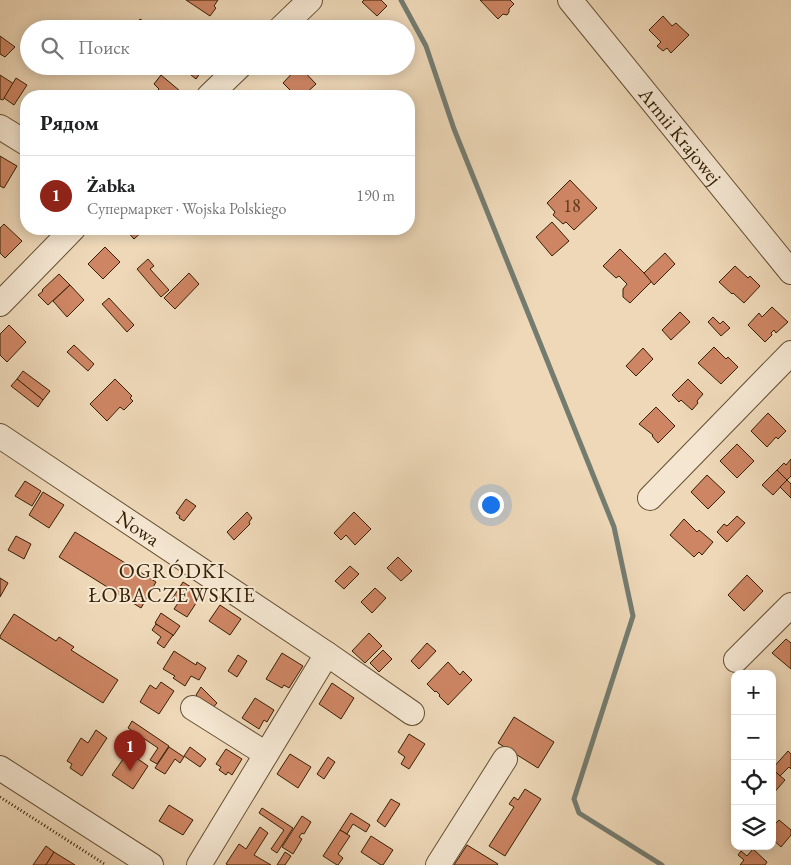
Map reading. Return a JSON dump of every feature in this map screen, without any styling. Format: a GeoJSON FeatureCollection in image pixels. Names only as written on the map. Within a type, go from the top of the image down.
{"type":"FeatureCollection","features":[{"type":"Feature","properties":{"kind":"street"},"geometry":{"type":"LineString","coordinates":[[289,20],[310,0]]}},
{"type":"Feature","properties":{"kind":"street","name":"Armii Krajowej"},"geometry":{"type":"LineString","coordinates":[[570,0],[791,272]]}},
{"type":"Feature","properties":{"kind":"street"},"geometry":{"type":"LineString","coordinates":[[215,90],[231,75]]}},
{"type":"Feature","properties":{"kind":"street"},"geometry":{"type":"LineString","coordinates":[[0,127],[20,139]]}},
{"type":"Feature","properties":{"kind":"street"},"geometry":{"type":"LineString","coordinates":[[4,295],[67,235]]}},
{"type":"Feature","properties":{"kind":"street"},"geometry":{"type":"LineString","coordinates":[[650,498],[791,353]]}},
{"type":"Feature","properties":{"kind":"street","name":"Nowa"},"geometry":{"type":"LineString","coordinates":[[0,436],[327,654],[412,713]]}},
{"type":"Feature","properties":{"kind":"street"},"geometry":{"type":"LineString","coordinates":[[736,660],[791,605]]}},
{"type":"Feature","properties":{"kind":"street"},"geometry":{"type":"LineString","coordinates":[[199,865],[327,654]]}},
{"type":"Feature","properties":{"kind":"street"},"geometry":{"type":"LineString","coordinates":[[193,708],[266,754]]}},
{"type":"Feature","properties":{"kind":"street"},"geometry":{"type":"LineString","coordinates":[[438,865],[505,759]]}},
{"type":"Feature","properties":{"kind":"street"},"geometry":{"type":"LineString","coordinates":[[0,768],[151,865]]}},
{"type":"Feature","properties":{"kind":"path"},"geometry":{"type":"LineString","coordinates":[[0,797],[106,865]]}},
{"type":"Feature","properties":{"kind":"building"},"geometry":{"type":"Polygon","coordinates":[[[186,0],[218,0],[214,6],[216,8],[210,16],[186,0]]]}},
{"type":"Feature","properties":{"kind":"building"},"geometry":{"type":"Polygon","coordinates":[[[364,0],[381,0],[387,6],[377,16],[362,2],[364,0]]]}},
{"type":"Feature","properties":{"kind":"building"},"geometry":{"type":"Polygon","coordinates":[[[480,0],[510,0],[514,4],[509,9],[507,15],[503,14],[498,19],[480,0]]]}},
{"type":"Feature","properties":{"kind":"building"},"geometry":{"type":"Polygon","coordinates":[[[663,16],[672,26],[676,23],[689,35],[671,53],[667,48],[663,51],[657,46],[661,42],[649,30],[663,16]]]}},
{"type":"Feature","properties":{"kind":"building"},"geometry":{"type":"Polygon","coordinates":[[[0,36],[15,47],[5,57],[0,54],[0,36]]]}},
{"type":"Feature","properties":{"kind":"building"},"geometry":{"type":"Polygon","coordinates":[[[0,75],[14,84],[3,100],[0,99],[0,75]]]}},
{"type":"Feature","properties":{"kind":"building"},"geometry":{"type":"Polygon","coordinates":[[[161,75],[179,90],[158,90],[154,84],[161,75]]]}},
{"type":"Feature","properties":{"kind":"building"},"geometry":{"type":"Polygon","coordinates":[[[291,75],[308,75],[316,84],[310,90],[290,90],[283,83],[291,75]]]}},
{"type":"Feature","properties":{"kind":"building"},"geometry":{"type":"Polygon","coordinates":[[[16,78],[27,85],[24,90],[20,90],[20,96],[14,105],[4,98],[16,78]]]}},
{"type":"Feature","properties":{"kind":"building"},"geometry":{"type":"Polygon","coordinates":[[[0,156],[17,166],[4,188],[0,186],[0,156]]]}},
{"type":"Feature","properties":{"kind":"building"},"geometry":{"type":"Polygon","coordinates":[[[570,180],[597,208],[574,230],[566,222],[563,224],[553,215],[555,212],[547,203],[570,180]]]}},
{"type":"Feature","properties":{"kind":"building"},"geometry":{"type":"Polygon","coordinates":[[[552,222],[569,241],[552,256],[536,237],[552,222]]]}},
{"type":"Feature","properties":{"kind":"building"},"geometry":{"type":"Polygon","coordinates":[[[4,224],[22,241],[5,258],[0,253],[0,228],[4,224]]]}},
{"type":"Feature","properties":{"kind":"building"},"geometry":{"type":"Polygon","coordinates":[[[130,235],[138,235],[134,239],[130,235]]]}},
{"type":"Feature","properties":{"kind":"building"},"geometry":{"type":"Polygon","coordinates":[[[105,247],[120,262],[103,279],[88,264],[105,247]]]}},
{"type":"Feature","properties":{"kind":"building"},"geometry":{"type":"Polygon","coordinates":[[[620,249],[652,281],[630,303],[623,297],[623,289],[627,284],[619,276],[616,278],[603,266],[620,249]]]}},
{"type":"Feature","properties":{"kind":"building"},"geometry":{"type":"Polygon","coordinates":[[[665,253],[675,264],[654,285],[644,273],[665,253]]]}},
{"type":"Feature","properties":{"kind":"building"},"geometry":{"type":"Polygon","coordinates":[[[148,259],[154,266],[150,269],[169,290],[161,297],[137,269],[148,259]]]}},
{"type":"Feature","properties":{"kind":"building"},"geometry":{"type":"Polygon","coordinates":[[[735,266],[748,278],[750,276],[760,286],[744,303],[719,282],[735,266]]]}},
{"type":"Feature","properties":{"kind":"building"},"geometry":{"type":"Polygon","coordinates":[[[189,273],[199,284],[175,309],[164,298],[189,273]]]}},
{"type":"Feature","properties":{"kind":"building"},"geometry":{"type":"Polygon","coordinates":[[[59,274],[70,285],[48,305],[38,295],[59,274]]]}},
{"type":"Feature","properties":{"kind":"building"},"geometry":{"type":"Polygon","coordinates":[[[70,285],[84,300],[67,317],[53,301],[70,285]]]}},
{"type":"Feature","properties":{"kind":"building"},"geometry":{"type":"Polygon","coordinates":[[[109,298],[134,325],[127,332],[102,304],[109,298]]]}},
{"type":"Feature","properties":{"kind":"building"},"geometry":{"type":"Polygon","coordinates":[[[772,307],[788,322],[776,333],[774,330],[765,342],[748,325],[759,313],[762,317],[772,307]]]}},
{"type":"Feature","properties":{"kind":"building"},"geometry":{"type":"Polygon","coordinates":[[[680,312],[690,322],[671,340],[662,330],[680,312]]]}},
{"type":"Feature","properties":{"kind":"building"},"geometry":{"type":"Polygon","coordinates":[[[713,317],[720,324],[723,321],[730,328],[721,336],[708,322],[713,317]]]}},
{"type":"Feature","properties":{"kind":"building"},"geometry":{"type":"Polygon","coordinates":[[[9,325],[26,342],[7,362],[0,355],[0,334],[9,325]]]}},
{"type":"Feature","properties":{"kind":"building"},"geometry":{"type":"Polygon","coordinates":[[[74,345],[94,364],[88,371],[67,352],[74,345]]]}},
{"type":"Feature","properties":{"kind":"building"},"geometry":{"type":"Polygon","coordinates":[[[714,347],[726,359],[728,357],[738,367],[721,384],[698,363],[714,347]]]}},
{"type":"Feature","properties":{"kind":"building"},"geometry":{"type":"Polygon","coordinates":[[[643,348],[653,359],[636,376],[626,366],[643,348]]]}},
{"type":"Feature","properties":{"kind":"building"},"geometry":{"type":"Polygon","coordinates":[[[23,371],[50,391],[43,400],[17,379],[23,371]]]}},
{"type":"Feature","properties":{"kind":"building"},"geometry":{"type":"Polygon","coordinates":[[[17,379],[43,400],[38,407],[11,386],[17,379]]]}},
{"type":"Feature","properties":{"kind":"building"},"geometry":{"type":"Polygon","coordinates":[[[115,379],[132,396],[130,398],[133,401],[124,410],[120,407],[107,421],[90,404],[115,379]]]}},
{"type":"Feature","properties":{"kind":"building"},"geometry":{"type":"Polygon","coordinates":[[[688,379],[703,394],[692,410],[672,395],[688,379]]]}},
{"type":"Feature","properties":{"kind":"building"},"geometry":{"type":"Polygon","coordinates":[[[656,407],[675,426],[658,443],[653,435],[639,424],[656,407]]]}},
{"type":"Feature","properties":{"kind":"building"},"geometry":{"type":"Polygon","coordinates":[[[768,413],[786,431],[778,439],[776,437],[767,447],[751,431],[768,413]]]}},
{"type":"Feature","properties":{"kind":"building"},"geometry":{"type":"Polygon","coordinates":[[[737,444],[754,461],[737,478],[720,461],[737,444]]]}},
{"type":"Feature","properties":{"kind":"building"},"geometry":{"type":"Polygon","coordinates":[[[791,459],[791,476],[787,480],[777,470],[784,463],[786,465],[791,459]]]}},
{"type":"Feature","properties":{"kind":"building"},"geometry":{"type":"Polygon","coordinates":[[[777,470],[787,480],[773,495],[762,485],[777,470]]]}},
{"type":"Feature","properties":{"kind":"building"},"geometry":{"type":"Polygon","coordinates":[[[707,475],[725,492],[708,509],[691,492],[707,475]]]}},
{"type":"Feature","properties":{"kind":"building"},"geometry":{"type":"Polygon","coordinates":[[[787,480],[791,484],[791,498],[780,487],[787,480]]]}},
{"type":"Feature","properties":{"kind":"building"},"geometry":{"type":"Polygon","coordinates":[[[25,481],[41,491],[32,506],[15,496],[25,481]]]}},
{"type":"Feature","properties":{"kind":"building"},"geometry":{"type":"Polygon","coordinates":[[[43,492],[64,505],[49,528],[29,515],[43,492]]]}},
{"type":"Feature","properties":{"kind":"building"},"geometry":{"type":"Polygon","coordinates":[[[186,499],[196,506],[184,521],[176,513],[186,499]]]}},
{"type":"Feature","properties":{"kind":"building"},"geometry":{"type":"Polygon","coordinates":[[[247,512],[252,518],[249,522],[250,524],[234,540],[227,532],[247,512]]]}},
{"type":"Feature","properties":{"kind":"building"},"geometry":{"type":"Polygon","coordinates":[[[354,512],[371,529],[355,545],[346,535],[341,540],[334,533],[354,512]]]}},
{"type":"Feature","properties":{"kind":"building"},"geometry":{"type":"Polygon","coordinates":[[[737,516],[745,523],[727,542],[717,532],[724,524],[727,526],[737,516]]]}},
{"type":"Feature","properties":{"kind":"building"},"geometry":{"type":"Polygon","coordinates":[[[684,519],[697,532],[699,530],[713,542],[702,555],[699,552],[694,557],[670,535],[684,519]]]}},
{"type":"Feature","properties":{"kind":"building"},"geometry":{"type":"Polygon","coordinates":[[[75,532],[156,582],[141,608],[59,557],[75,532]]]}},
{"type":"Feature","properties":{"kind":"building"},"geometry":{"type":"Polygon","coordinates":[[[16,536],[31,544],[24,559],[8,550],[16,536]]]}},
{"type":"Feature","properties":{"kind":"building"},"geometry":{"type":"Polygon","coordinates":[[[398,557],[412,571],[401,581],[387,568],[398,557]]]}},
{"type":"Feature","properties":{"kind":"building"},"geometry":{"type":"Polygon","coordinates":[[[350,566],[359,574],[344,589],[335,581],[350,566]]]}},
{"type":"Feature","properties":{"kind":"building"},"geometry":{"type":"Polygon","coordinates":[[[747,575],[763,591],[744,611],[728,595],[747,575]]]}},
{"type":"Feature","properties":{"kind":"building"},"geometry":{"type":"Polygon","coordinates":[[[0,578],[8,583],[0,597],[0,578]]]}},
{"type":"Feature","properties":{"kind":"building"},"geometry":{"type":"Polygon","coordinates":[[[183,582],[202,594],[187,617],[174,609],[178,603],[172,599],[183,582]]]}},
{"type":"Feature","properties":{"kind":"building"},"geometry":{"type":"Polygon","coordinates":[[[375,588],[386,598],[372,613],[361,602],[375,588]]]}},
{"type":"Feature","properties":{"kind":"building"},"geometry":{"type":"Polygon","coordinates":[[[220,605],[241,619],[230,635],[209,621],[220,605]]]}},
{"type":"Feature","properties":{"kind":"building"},"geometry":{"type":"Polygon","coordinates":[[[161,613],[180,626],[173,636],[155,623],[161,613]]]}},
{"type":"Feature","properties":{"kind":"building"},"geometry":{"type":"Polygon","coordinates":[[[14,614],[56,641],[59,637],[74,647],[71,650],[118,680],[103,703],[0,638],[14,614]]]}},
{"type":"Feature","properties":{"kind":"building"},"geometry":{"type":"Polygon","coordinates":[[[156,624],[173,635],[164,648],[157,643],[161,637],[152,630],[156,624]]]}},
{"type":"Feature","properties":{"kind":"building"},"geometry":{"type":"Polygon","coordinates":[[[369,633],[382,646],[365,663],[352,651],[369,633]]]}},
{"type":"Feature","properties":{"kind":"building"},"geometry":{"type":"Polygon","coordinates":[[[786,639],[791,643],[791,669],[772,653],[786,639]]]}},
{"type":"Feature","properties":{"kind":"building"},"geometry":{"type":"Polygon","coordinates":[[[427,643],[436,651],[419,669],[411,661],[427,643]]]}},
{"type":"Feature","properties":{"kind":"building"},"geometry":{"type":"Polygon","coordinates":[[[383,650],[392,659],[379,672],[370,663],[383,650]]]}},
{"type":"Feature","properties":{"kind":"building"},"geometry":{"type":"Polygon","coordinates":[[[174,651],[196,665],[197,662],[206,668],[199,680],[191,676],[185,686],[173,678],[175,676],[163,669],[174,651]]]}},
{"type":"Feature","properties":{"kind":"building"},"geometry":{"type":"Polygon","coordinates":[[[282,653],[303,666],[289,688],[284,685],[282,688],[266,679],[282,653]]]}},
{"type":"Feature","properties":{"kind":"building"},"geometry":{"type":"Polygon","coordinates":[[[238,655],[247,661],[237,677],[228,671],[238,655]]]}},
{"type":"Feature","properties":{"kind":"building"},"geometry":{"type":"Polygon","coordinates":[[[448,662],[460,675],[463,671],[472,680],[448,705],[427,684],[448,662]]]}},
{"type":"Feature","properties":{"kind":"building"},"geometry":{"type":"Polygon","coordinates":[[[161,682],[174,691],[159,714],[140,702],[150,685],[156,689],[161,682]]]}},
{"type":"Feature","properties":{"kind":"building"},"geometry":{"type":"Polygon","coordinates":[[[332,683],[354,698],[341,719],[319,704],[332,683]]]}},
{"type":"Feature","properties":{"kind":"building"},"geometry":{"type":"Polygon","coordinates":[[[201,687],[217,703],[211,710],[196,695],[201,687]]]}},
{"type":"Feature","properties":{"kind":"building"},"geometry":{"type":"Polygon","coordinates":[[[255,698],[274,710],[267,722],[264,720],[259,729],[242,718],[255,698]]]}},
{"type":"Feature","properties":{"kind":"building"},"geometry":{"type":"Polygon","coordinates":[[[514,717],[554,742],[538,768],[498,743],[514,717]]]}},
{"type":"Feature","properties":{"kind":"building"},"geometry":{"type":"Polygon","coordinates":[[[132,721],[169,746],[157,764],[150,760],[158,748],[128,728],[132,721]]]}},
{"type":"Feature","properties":{"kind":"building"},"geometry":{"type":"Polygon","coordinates":[[[96,730],[107,738],[82,776],[70,768],[72,764],[67,761],[81,738],[88,743],[96,730]]]}},
{"type":"Feature","properties":{"kind":"building"},"geometry":{"type":"Polygon","coordinates":[[[409,734],[425,744],[409,769],[401,764],[405,757],[398,752],[409,734]]]}},
{"type":"Feature","properties":{"kind":"building"},"geometry":{"type":"Polygon","coordinates":[[[169,747],[184,757],[180,763],[175,759],[165,774],[155,768],[169,747]]]}},
{"type":"Feature","properties":{"kind":"building"},"geometry":{"type":"Polygon","coordinates":[[[190,747],[206,759],[200,767],[184,756],[190,747]]]}},
{"type":"Feature","properties":{"kind":"building"},"geometry":{"type":"Polygon","coordinates":[[[226,749],[242,759],[232,775],[228,772],[226,775],[219,770],[221,767],[216,764],[226,749]]]}},
{"type":"Feature","properties":{"kind":"building"},"geometry":{"type":"Polygon","coordinates":[[[788,751],[791,754],[791,769],[789,767],[780,776],[776,772],[776,764],[788,751]]]}},
{"type":"Feature","properties":{"kind":"building"},"geometry":{"type":"Polygon","coordinates":[[[128,752],[148,766],[133,789],[112,775],[128,752]]]}},
{"type":"Feature","properties":{"kind":"building"},"geometry":{"type":"Polygon","coordinates":[[[290,754],[311,767],[298,788],[277,774],[290,754]]]}},
{"type":"Feature","properties":{"kind":"building"},"geometry":{"type":"Polygon","coordinates":[[[328,757],[335,762],[324,779],[317,774],[328,757]]]}},
{"type":"Feature","properties":{"kind":"building"},"geometry":{"type":"Polygon","coordinates":[[[776,772],[785,780],[776,790],[776,772]]]}},
{"type":"Feature","properties":{"kind":"building"},"geometry":{"type":"Polygon","coordinates":[[[525,789],[541,799],[505,856],[489,846],[514,807],[509,804],[514,797],[518,800],[525,789]]]}},
{"type":"Feature","properties":{"kind":"building"},"geometry":{"type":"Polygon","coordinates":[[[391,799],[400,804],[385,827],[377,821],[391,799]]]}},
{"type":"Feature","properties":{"kind":"building"},"geometry":{"type":"Polygon","coordinates":[[[169,805],[193,820],[183,835],[159,821],[169,805]]]}},
{"type":"Feature","properties":{"kind":"building"},"geometry":{"type":"Polygon","coordinates":[[[262,808],[293,828],[277,853],[271,849],[284,830],[259,813],[262,808]]]}},
{"type":"Feature","properties":{"kind":"building"},"geometry":{"type":"Polygon","coordinates":[[[351,813],[370,825],[366,832],[353,824],[347,834],[340,830],[351,813]]]}},
{"type":"Feature","properties":{"kind":"building"},"geometry":{"type":"Polygon","coordinates":[[[302,816],[311,822],[304,834],[302,833],[299,837],[302,839],[293,854],[282,847],[302,816]]]}},
{"type":"Feature","properties":{"kind":"building"},"geometry":{"type":"Polygon","coordinates":[[[779,820],[791,830],[791,835],[781,847],[776,843],[776,823],[779,820]]]}},
{"type":"Feature","properties":{"kind":"building"},"geometry":{"type":"Polygon","coordinates":[[[260,827],[268,833],[254,855],[271,865],[226,864],[239,844],[246,849],[260,827]]]}},
{"type":"Feature","properties":{"kind":"building"},"geometry":{"type":"Polygon","coordinates":[[[340,830],[350,836],[338,854],[343,858],[337,865],[323,856],[340,830]]]}},
{"type":"Feature","properties":{"kind":"building"},"geometry":{"type":"Polygon","coordinates":[[[371,836],[393,850],[383,865],[361,852],[371,836]]]}},
{"type":"Feature","properties":{"kind":"building"},"geometry":{"type":"Polygon","coordinates":[[[467,845],[498,864],[454,865],[467,845]]]}},
{"type":"Feature","properties":{"kind":"building"},"geometry":{"type":"Polygon","coordinates":[[[46,846],[54,852],[46,865],[33,865],[46,846]]]}},
{"type":"Feature","properties":{"kind":"building"},"geometry":{"type":"Polygon","coordinates":[[[754,850],[767,862],[765,865],[740,865],[744,860],[738,855],[741,851],[747,856],[754,850]]]}},
{"type":"Feature","properties":{"kind":"building"},"geometry":{"type":"Polygon","coordinates":[[[54,852],[75,865],[46,865],[54,852]]]}},
{"type":"Feature","properties":{"kind":"building"},"geometry":{"type":"Polygon","coordinates":[[[285,852],[291,856],[285,865],[277,865],[285,852]]]}},
{"type":"Feature","properties":{"kind":"waterway"},"geometry":{"type":"LineString","coordinates":[[401,0],[412,20]]}},
{"type":"Feature","properties":{"kind":"waterway"},"geometry":{"type":"LineString","coordinates":[[415,26],[426,46],[454,129],[614,527],[633,616],[574,799],[579,813],[662,865]]}},
{"type":"Feature","properties":{"kind":"place","name":"Żabka"},"geometry":{"type":"Point","coordinates":[130,771]}},
{"type":"Feature","properties":{"kind":"district","name":"OGRÓDKI ŁOBACZEWSKIE"},"geometry":{"type":"Point","coordinates":[172,582]}}]}
